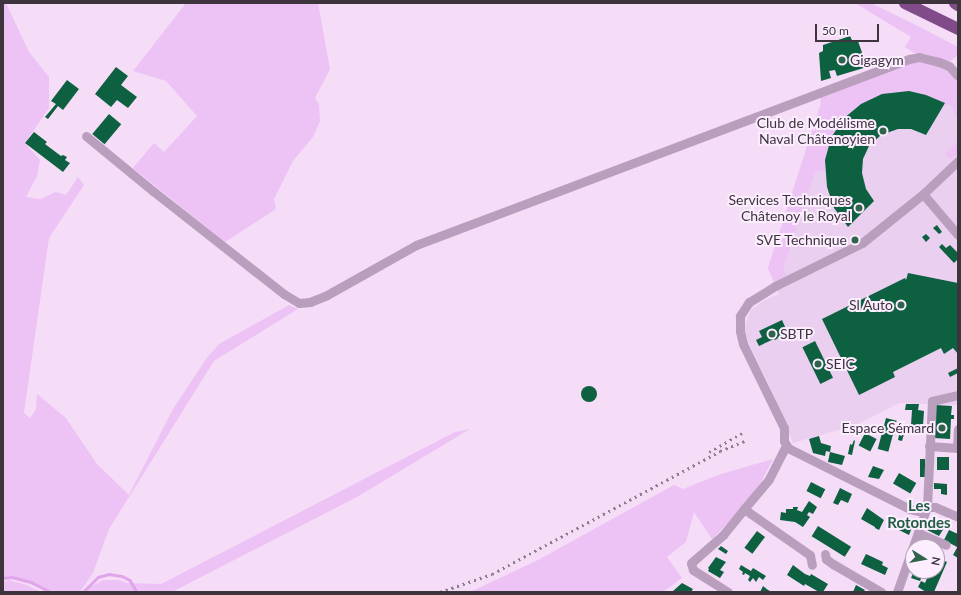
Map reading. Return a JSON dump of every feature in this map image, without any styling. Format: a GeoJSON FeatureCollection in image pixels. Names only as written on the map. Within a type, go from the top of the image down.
{"type":"FeatureCollection","features":[{"type":"Feature","properties":{"kind":"highway"},"geometry":{"type":"LineString","coordinates":[[905,3],[958,29]]}},
{"type":"Feature","properties":{"kind":"street"},"geometry":{"type":"LineString","coordinates":[[86,136],[153,192],[284,294],[299,302],[310,302],[327,295],[416,245],[909,59],[919,57],[939,62],[948,66],[958,76]]}},
{"type":"Feature","properties":{"kind":"street"},"geometry":{"type":"LineString","coordinates":[[728,592],[693,570],[691,563],[723,534],[744,510],[769,479],[786,446],[784,428],[743,344],[740,330],[740,316],[749,302],[775,286],[862,243],[923,194],[958,161]]}},
{"type":"Feature","properties":{"kind":"street"},"geometry":{"type":"LineString","coordinates":[[923,194],[958,235]]}},
{"type":"Feature","properties":{"kind":"street"},"geometry":{"type":"LineString","coordinates":[[897,592],[927,507],[932,401],[958,395]]}},
{"type":"Feature","properties":{"kind":"street"},"geometry":{"type":"LineString","coordinates":[[929,446],[957,448],[958,429]]}},
{"type":"Feature","properties":{"kind":"street"},"geometry":{"type":"LineString","coordinates":[[786,446],[793,452],[910,509],[919,511],[927,507],[940,509],[958,517]]}},
{"type":"Feature","properties":{"kind":"street"},"geometry":{"type":"LineString","coordinates":[[744,510],[810,555],[812,565]]}},
{"type":"Feature","properties":{"kind":"street"},"geometry":{"type":"LineString","coordinates":[[918,534],[946,546]]}},
{"type":"Feature","properties":{"kind":"street"},"geometry":{"type":"LineString","coordinates":[[825,554],[826,559],[833,564],[881,592]]}},
{"type":"Feature","properties":{"kind":"shaded area"},"geometry":{"type":"Polygon","coordinates":[[[3,3],[6,3],[29,52],[49,77],[49,108],[25,143],[40,160],[37,176],[26,197],[40,199],[56,192],[66,195],[78,177],[84,185],[49,238],[24,413],[30,418],[36,409],[37,394],[66,418],[97,464],[129,495],[173,409],[206,359],[219,344],[289,305],[298,309],[214,361],[109,529],[93,573],[80,592],[51,592],[31,582],[12,577],[3,578],[3,3]]]}},
{"type":"Feature","properties":{"kind":"shaded area"},"geometry":{"type":"Polygon","coordinates":[[[186,3],[318,3],[330,69],[315,98],[319,104],[320,121],[313,137],[293,161],[274,199],[276,209],[225,242],[133,168],[154,143],[164,152],[197,116],[166,81],[133,71],[186,3]]]}},
{"type":"Feature","properties":{"kind":"shaded area"},"geometry":{"type":"Polygon","coordinates":[[[855,3],[871,3],[916,25],[958,47],[958,55],[949,62],[925,54],[914,53],[905,47],[911,37],[855,3]]]}},
{"type":"Feature","properties":{"kind":"shaded area"},"geometry":{"type":"Polygon","coordinates":[[[921,60],[946,68],[958,83],[958,119],[951,106],[926,95],[909,91],[894,92],[875,97],[857,107],[846,116],[831,138],[827,151],[825,171],[816,170],[783,269],[787,275],[774,282],[768,268],[821,103],[820,95],[904,63],[921,60]]]}},
{"type":"Feature","properties":{"kind":"shaded area"},"geometry":{"type":"Polygon","coordinates":[[[958,83],[958,405],[899,403],[856,425],[793,443],[771,389],[745,333],[746,323],[751,310],[763,301],[779,294],[768,268],[821,103],[820,95],[958,83]]]}},
{"type":"Feature","properties":{"kind":"shaded area"},"geometry":{"type":"Polygon","coordinates":[[[958,141],[958,153],[951,159],[945,154],[958,141]]]}},
{"type":"Feature","properties":{"kind":"shaded area"},"geometry":{"type":"Polygon","coordinates":[[[470,429],[357,497],[172,592],[86,592],[92,586],[103,580],[119,580],[127,583],[161,584],[455,432],[470,429]]]}},
{"type":"Feature","properties":{"kind":"shaded area"},"geometry":{"type":"Polygon","coordinates":[[[773,459],[760,484],[733,518],[712,539],[694,512],[686,542],[667,557],[682,578],[663,592],[470,592],[538,560],[674,485],[683,489],[718,475],[773,459]]]}},
{"type":"Feature","properties":{"kind":"shaded area"},"geometry":{"type":"Polygon","coordinates":[[[9,580],[27,585],[41,592],[3,592],[3,582],[9,580]]]}},
{"type":"Feature","properties":{"kind":"building","name":"Gigagym"},"geometry":{"type":"Polygon","coordinates":[[[850,36],[853,42],[858,41],[867,67],[837,76],[835,70],[829,71],[831,78],[821,81],[819,53],[823,51],[823,45],[850,36]]]}},
{"type":"Feature","properties":{"kind":"building"},"geometry":{"type":"Polygon","coordinates":[[[116,67],[128,76],[121,85],[137,97],[128,108],[117,100],[111,107],[95,94],[116,67]]]}},
{"type":"Feature","properties":{"kind":"building"},"geometry":{"type":"Polygon","coordinates":[[[67,80],[79,89],[63,110],[58,106],[48,119],[45,117],[56,104],[51,101],[67,80]]]}},
{"type":"Feature","properties":{"kind":"building"},"geometry":{"type":"Polygon","coordinates":[[[909,91],[926,95],[945,103],[926,135],[911,129],[898,129],[881,135],[869,146],[863,159],[862,173],[866,189],[874,201],[848,227],[834,208],[827,187],[825,160],[831,138],[843,119],[861,104],[882,94],[909,91]]]}},
{"type":"Feature","properties":{"kind":"building"},"geometry":{"type":"Polygon","coordinates":[[[109,114],[121,124],[105,144],[92,134],[109,114]]]}},
{"type":"Feature","properties":{"kind":"building"},"geometry":{"type":"Polygon","coordinates":[[[34,132],[47,142],[45,144],[61,156],[63,155],[67,157],[65,160],[70,163],[63,172],[25,143],[34,132]]]}},
{"type":"Feature","properties":{"kind":"building"},"geometry":{"type":"Polygon","coordinates":[[[937,225],[942,232],[939,234],[933,228],[937,225]]]}},
{"type":"Feature","properties":{"kind":"building"},"geometry":{"type":"Polygon","coordinates":[[[926,234],[930,238],[926,242],[922,237],[926,234]]]}},
{"type":"Feature","properties":{"kind":"building"},"geometry":{"type":"Polygon","coordinates":[[[942,244],[946,248],[950,245],[958,253],[958,259],[954,263],[939,247],[942,244]]]}},
{"type":"Feature","properties":{"kind":"building"},"geometry":{"type":"Polygon","coordinates":[[[908,273],[958,283],[958,354],[953,348],[944,354],[941,348],[893,372],[895,377],[859,395],[822,319],[905,278],[906,280],[908,273]]]}},
{"type":"Feature","properties":{"kind":"building","name":"SBTP"},"geometry":{"type":"Polygon","coordinates":[[[782,320],[786,329],[789,327],[791,330],[775,340],[774,339],[759,346],[756,340],[762,337],[759,331],[782,320]]]}},
{"type":"Feature","properties":{"kind":"building","name":"SEIC"},"geometry":{"type":"Polygon","coordinates":[[[815,341],[833,378],[820,384],[802,347],[815,341]]]}},
{"type":"Feature","properties":{"kind":"building"},"geometry":{"type":"Polygon","coordinates":[[[958,368],[958,373],[950,377],[948,373],[958,368]]]}},
{"type":"Feature","properties":{"kind":"building"},"geometry":{"type":"Polygon","coordinates":[[[589,386],[596,391],[597,394],[592,401],[589,402],[582,397],[581,394],[586,387],[589,386]]]}},
{"type":"Feature","properties":{"kind":"building"},"geometry":{"type":"Polygon","coordinates":[[[906,404],[919,404],[918,410],[924,411],[923,426],[911,425],[912,410],[905,410],[906,404]]]}},
{"type":"Feature","properties":{"kind":"building","name":"Espace Sémard"},"geometry":{"type":"Polygon","coordinates":[[[936,405],[952,406],[951,415],[954,415],[954,419],[951,419],[950,439],[934,438],[936,405]]]}},
{"type":"Feature","properties":{"kind":"building"},"geometry":{"type":"Polygon","coordinates":[[[886,418],[897,421],[888,452],[878,449],[886,418]]]}},
{"type":"Feature","properties":{"kind":"building"},"geometry":{"type":"Polygon","coordinates":[[[865,433],[877,439],[870,451],[859,445],[865,433]]]}},
{"type":"Feature","properties":{"kind":"building"},"geometry":{"type":"Polygon","coordinates":[[[902,433],[904,434],[902,441],[898,440],[899,435],[902,436],[902,433]]]}},
{"type":"Feature","properties":{"kind":"building"},"geometry":{"type":"Polygon","coordinates":[[[819,436],[821,443],[831,446],[830,452],[826,451],[825,456],[813,453],[809,439],[819,436]]]}},
{"type":"Feature","properties":{"kind":"building"},"geometry":{"type":"Polygon","coordinates":[[[854,440],[852,455],[848,454],[850,444],[852,445],[854,440]]]}},
{"type":"Feature","properties":{"kind":"building"},"geometry":{"type":"Polygon","coordinates":[[[830,452],[845,456],[842,465],[828,462],[830,452]]]}},
{"type":"Feature","properties":{"kind":"building"},"geometry":{"type":"Polygon","coordinates":[[[937,457],[949,457],[949,470],[937,470],[937,457]]]}},
{"type":"Feature","properties":{"kind":"building"},"geometry":{"type":"Polygon","coordinates":[[[920,459],[925,459],[925,477],[920,477],[920,459]]]}},
{"type":"Feature","properties":{"kind":"building"},"geometry":{"type":"Polygon","coordinates":[[[873,466],[884,470],[879,479],[868,477],[873,466]]]}},
{"type":"Feature","properties":{"kind":"building"},"geometry":{"type":"Polygon","coordinates":[[[899,473],[916,483],[910,493],[893,483],[899,473]]]}},
{"type":"Feature","properties":{"kind":"building"},"geometry":{"type":"Polygon","coordinates":[[[811,482],[825,489],[821,498],[806,491],[811,482]]]}},
{"type":"Feature","properties":{"kind":"building"},"geometry":{"type":"Polygon","coordinates":[[[934,483],[947,484],[947,495],[941,494],[941,489],[934,489],[934,483]]]}},
{"type":"Feature","properties":{"kind":"building"},"geometry":{"type":"Polygon","coordinates":[[[840,488],[852,494],[848,503],[841,500],[838,505],[833,503],[840,488]]]}},
{"type":"Feature","properties":{"kind":"building"},"geometry":{"type":"Polygon","coordinates":[[[809,501],[817,507],[813,514],[809,512],[807,515],[810,517],[803,527],[795,522],[780,520],[781,512],[786,513],[786,509],[798,507],[797,510],[802,512],[809,501]]]}},
{"type":"Feature","properties":{"kind":"building"},"geometry":{"type":"Polygon","coordinates":[[[867,508],[884,520],[879,530],[861,519],[867,508]]]}},
{"type":"Feature","properties":{"kind":"building"},"geometry":{"type":"Polygon","coordinates":[[[903,520],[913,525],[909,535],[899,530],[903,520]]]}},
{"type":"Feature","properties":{"kind":"building"},"geometry":{"type":"Polygon","coordinates":[[[930,520],[943,526],[944,528],[939,536],[927,530],[930,520]]]}},
{"type":"Feature","properties":{"kind":"building"},"geometry":{"type":"Polygon","coordinates":[[[818,526],[851,547],[845,557],[812,536],[818,526]]]}},
{"type":"Feature","properties":{"kind":"building"},"geometry":{"type":"Polygon","coordinates":[[[949,530],[958,534],[957,547],[945,541],[949,530]]]}},
{"type":"Feature","properties":{"kind":"building"},"geometry":{"type":"Polygon","coordinates":[[[757,531],[765,537],[752,554],[744,548],[757,531]]]}},
{"type":"Feature","properties":{"kind":"building"},"geometry":{"type":"Polygon","coordinates":[[[721,546],[728,551],[726,554],[718,549],[721,546]]]}},
{"type":"Feature","properties":{"kind":"building"},"geometry":{"type":"Polygon","coordinates":[[[958,546],[958,558],[953,555],[958,546]]]}},
{"type":"Feature","properties":{"kind":"building"},"geometry":{"type":"Polygon","coordinates":[[[866,554],[883,562],[882,565],[888,568],[885,575],[861,564],[866,554]]]}},
{"type":"Feature","properties":{"kind":"building"},"geometry":{"type":"Polygon","coordinates":[[[716,557],[726,562],[720,570],[724,572],[720,578],[708,571],[708,568],[716,557]]]}},
{"type":"Feature","properties":{"kind":"building"},"geometry":{"type":"Polygon","coordinates":[[[741,565],[751,571],[753,568],[766,576],[763,580],[759,577],[756,582],[753,578],[750,582],[748,580],[750,576],[745,573],[744,575],[742,574],[743,572],[739,569],[741,565]]]}},
{"type":"Feature","properties":{"kind":"building"},"geometry":{"type":"Polygon","coordinates":[[[793,565],[805,574],[810,576],[811,574],[828,584],[823,592],[819,592],[805,584],[804,586],[787,575],[793,565]]]}},
{"type":"Feature","properties":{"kind":"building"},"geometry":{"type":"Polygon","coordinates":[[[927,579],[940,579],[934,592],[926,592],[918,587],[921,581],[925,583],[927,579]]]}},
{"type":"Feature","properties":{"kind":"building"},"geometry":{"type":"Polygon","coordinates":[[[682,583],[693,589],[691,592],[673,591],[682,583]]]}},
{"type":"Feature","properties":{"kind":"building"},"geometry":{"type":"Polygon","coordinates":[[[856,585],[865,590],[863,592],[853,592],[856,585]]]}},
{"type":"Feature","properties":{"kind":"building"},"geometry":{"type":"Polygon","coordinates":[[[763,586],[768,590],[772,592],[760,592],[763,586]]]}},
{"type":"Feature","properties":{"kind":"waterway"},"geometry":{"type":"LineString","coordinates":[[83,592],[98,577],[109,574],[122,576],[130,580],[137,592]]}},
{"type":"Feature","properties":{"kind":"waterway"},"geometry":{"type":"LineString","coordinates":[[3,578],[12,577],[31,582],[51,592]]}},
{"type":"Feature","properties":{"kind":"railway"},"geometry":{"type":"LineString","coordinates":[[709,452],[742,433]]}},
{"type":"Feature","properties":{"kind":"railway"},"geometry":{"type":"LineString","coordinates":[[440,592],[492,574],[720,451],[747,440]]}},
{"type":"Feature","properties":{"kind":"place","name":"Gigagym"},"geometry":{"type":"Point","coordinates":[842,60]}},
{"type":"Feature","properties":{"kind":"place","name":"Club de Modélisme Naval Châtenoyien"},"geometry":{"type":"Point","coordinates":[883,131]}},
{"type":"Feature","properties":{"kind":"place","name":"Services Techniques Châtenoy le Royal"},"geometry":{"type":"Point","coordinates":[859,208]}},
{"type":"Feature","properties":{"kind":"place","name":"SVE Technique"},"geometry":{"type":"Point","coordinates":[855,240]}},
{"type":"Feature","properties":{"kind":"place","name":"Sl Auto"},"geometry":{"type":"Point","coordinates":[901,305]}},
{"type":"Feature","properties":{"kind":"place","name":"SBTP"},"geometry":{"type":"Point","coordinates":[772,334]}},
{"type":"Feature","properties":{"kind":"place","name":"SEIC"},"geometry":{"type":"Point","coordinates":[818,364]}},
{"type":"Feature","properties":{"kind":"place","name":"Espace Sémard"},"geometry":{"type":"Point","coordinates":[942,428]}},
{"type":"Feature","properties":{"kind":"district","name":"Les Rotondes"},"geometry":{"type":"Point","coordinates":[919,514]}}]}
